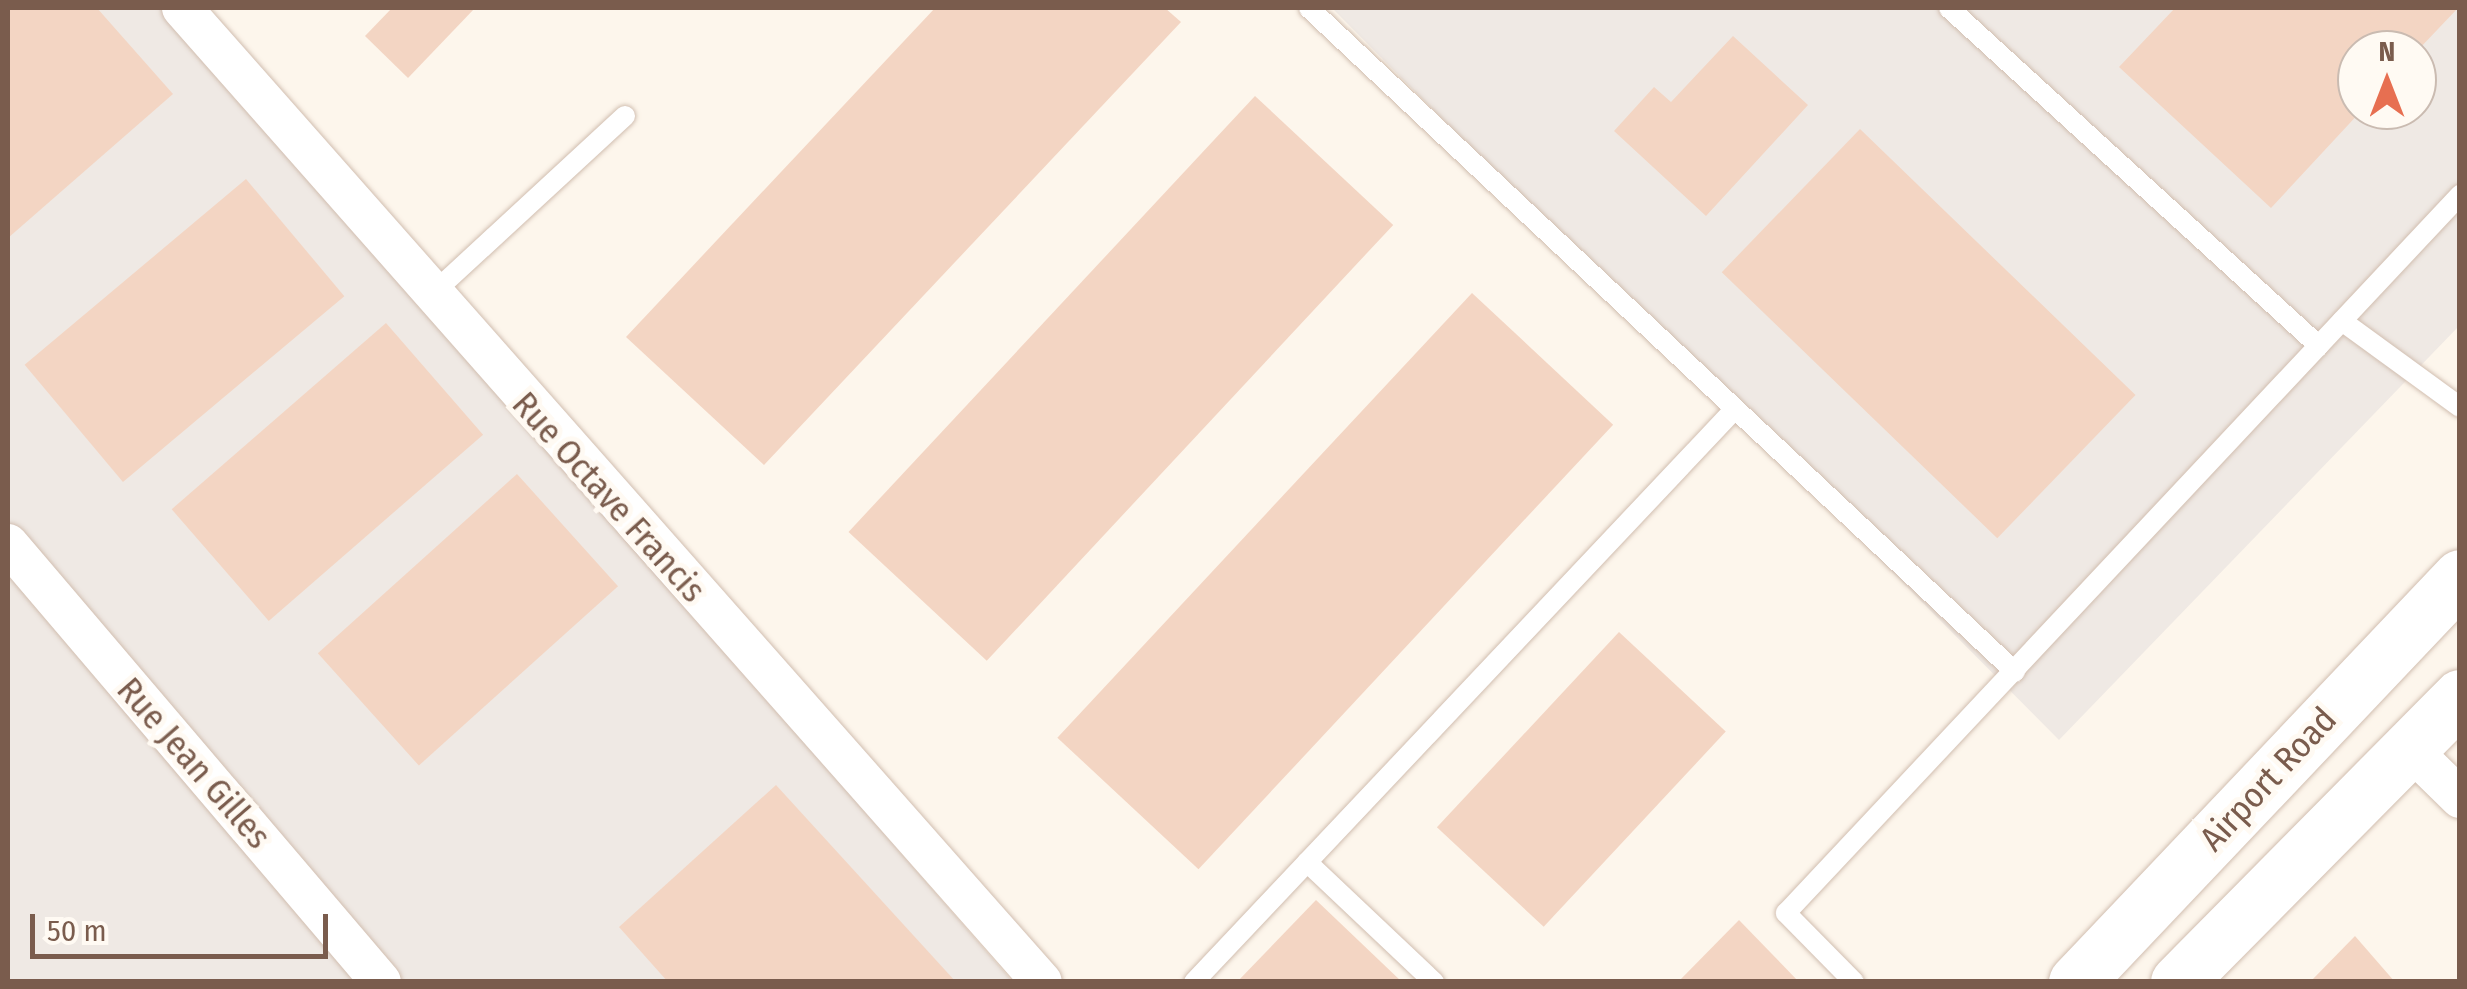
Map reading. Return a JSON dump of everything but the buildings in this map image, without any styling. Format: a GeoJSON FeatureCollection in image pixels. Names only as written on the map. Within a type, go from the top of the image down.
{"type":"FeatureCollection","features":[{"type":"Feature","properties":{"kind":"main road","name":"Airport Road"},"geometry":{"type":"LineString","coordinates":[[2076,982],[2460,576]]}},
{"type":"Feature","properties":{"kind":"main road"},"geometry":{"type":"LineString","coordinates":[[2178,982],[2460,697]]}},
{"type":"Feature","properties":{"kind":"street","name":"Rue Octave Francis"},"geometry":{"type":"LineString","coordinates":[[182,8],[430,296],[1042,982]]}},
{"type":"Feature","properties":{"kind":"street","name":"Rue Jean Gilles"},"geometry":{"type":"LineString","coordinates":[[8,544],[381,982]]}},
{"type":"Feature","properties":{"kind":"street"},"geometry":{"type":"LineString","coordinates":[[2411,750],[2460,798]]}},
{"type":"Feature","properties":{"kind":"lane"},"geometry":{"type":"LineString","coordinates":[[1309,8],[2015,672]]}},
{"type":"Feature","properties":{"kind":"lane"},"geometry":{"type":"LineString","coordinates":[[1949,8],[2319,346]]}},
{"type":"Feature","properties":{"kind":"lane"},"geometry":{"type":"LineString","coordinates":[[430,296],[625,116]]}},
{"type":"Feature","properties":{"kind":"lane"},"geometry":{"type":"LineString","coordinates":[[1854,982],[1786,913],[2460,195]]}},
{"type":"Feature","properties":{"kind":"lane"},"geometry":{"type":"LineString","coordinates":[[2342,321],[2460,407]]}},
{"type":"Feature","properties":{"kind":"lane"},"geometry":{"type":"LineString","coordinates":[[1194,982],[1736,409]]}},
{"type":"Feature","properties":{"kind":"lane"},"geometry":{"type":"LineString","coordinates":[[1307,862],[1434,982]]}},
{"type":"Feature","properties":{"kind":"shaded area"},"geometry":{"type":"Polygon","coordinates":[[[8,8],[167,8],[1012,981],[8,981],[8,8]]]}},
{"type":"Feature","properties":{"kind":"shaded area"},"geometry":{"type":"Polygon","coordinates":[[[1332,8],[2459,8],[2459,326],[2059,740],[1332,8]]]}}]}
